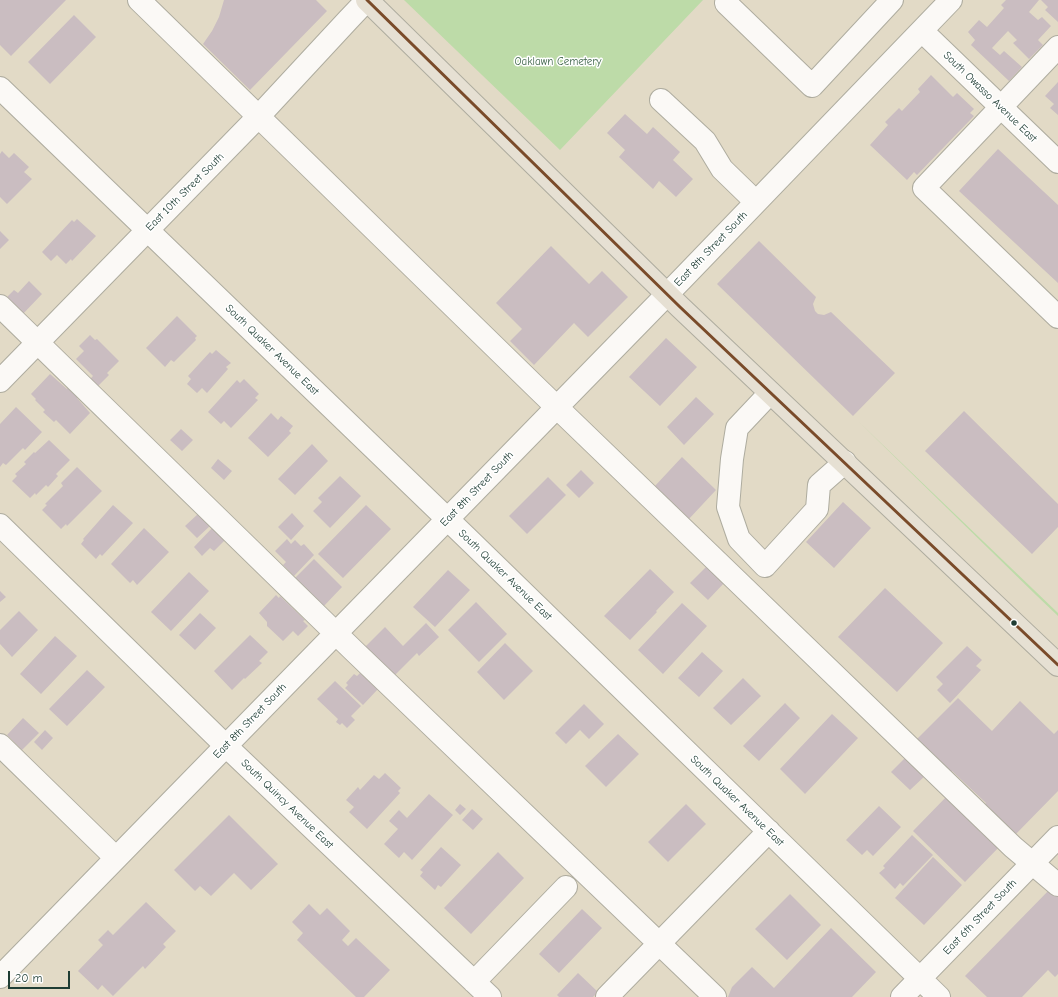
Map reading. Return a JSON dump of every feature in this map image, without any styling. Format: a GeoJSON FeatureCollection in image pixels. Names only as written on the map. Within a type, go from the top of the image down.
{"type":"FeatureCollection","features":[{"type":"Feature","properties":{"kind":"main road"},"geometry":{"type":"LineString","coordinates":[[367,0],[666,294],[1058,665]]}},
{"type":"Feature","properties":{"kind":"street"},"geometry":{"type":"LineString","coordinates":[[139,0],[556,407],[1013,847],[1058,885]]}},
{"type":"Feature","properties":{"kind":"street","name":"East 10th Street South"},"geometry":{"type":"LineString","coordinates":[[0,381],[258,117],[367,0]]}},
{"type":"Feature","properties":{"kind":"street"},"geometry":{"type":"LineString","coordinates":[[728,0],[726,3],[812,86],[892,0]]}},
{"type":"Feature","properties":{"kind":"street","name":"East 8th Street South"},"geometry":{"type":"LineString","coordinates":[[2,970],[116,858],[226,746],[922,32],[951,0]]}},
{"type":"Feature","properties":{"kind":"street","name":"South Owasso Avenue East"},"geometry":{"type":"LineString","coordinates":[[922,32],[1058,162]]}},
{"type":"Feature","properties":{"kind":"street"},"geometry":{"type":"LineString","coordinates":[[1058,47],[924,188],[1058,317]]}},
{"type":"Feature","properties":{"kind":"street","name":"South Quaker Avenue East"},"geometry":{"type":"LineString","coordinates":[[0,88],[939,997]]}},
{"type":"Feature","properties":{"kind":"street"},"geometry":{"type":"LineString","coordinates":[[662,100],[705,141],[722,169],[756,202]]}},
{"type":"Feature","properties":{"kind":"street"},"geometry":{"type":"LineString","coordinates":[[0,306],[336,633],[715,997]]}},
{"type":"Feature","properties":{"kind":"street"},"geometry":{"type":"LineString","coordinates":[[770,393],[737,428],[732,458],[728,507],[739,539],[764,566],[816,509],[820,485],[844,462]]}},
{"type":"Feature","properties":{"kind":"street","name":"South Quincy Avenue East"},"geometry":{"type":"LineString","coordinates":[[0,525],[226,746],[490,997]]}},
{"type":"Feature","properties":{"kind":"street"},"geometry":{"type":"LineString","coordinates":[[0,745],[116,858]]}},
{"type":"Feature","properties":{"kind":"street"},"geometry":{"type":"LineString","coordinates":[[608,997],[769,831]]}},
{"type":"Feature","properties":{"kind":"street","name":"East 6th Street South"},"geometry":{"type":"LineString","coordinates":[[902,997],[1058,837]]}},
{"type":"Feature","properties":{"kind":"street"},"geometry":{"type":"LineString","coordinates":[[474,982],[566,887]]}},
{"type":"Feature","properties":{"kind":"green space","name":"Oaklawn Cemetery"},"geometry":{"type":"Polygon","coordinates":[[[404,0],[703,0],[560,150],[404,0]]]}},
{"type":"Feature","properties":{"kind":"green space"},"geometry":{"type":"Polygon","coordinates":[[[859,422],[1058,613],[1058,616],[1036,595],[859,422]]]}},
{"type":"Feature","properties":{"kind":"building"},"geometry":{"type":"Polygon","coordinates":[[[0,0],[66,0],[11,56],[0,45],[0,0]]]}},
{"type":"Feature","properties":{"kind":"building"},"geometry":{"type":"Polygon","coordinates":[[[224,0],[316,0],[327,11],[250,90],[203,44],[219,17],[224,0]]]}},
{"type":"Feature","properties":{"kind":"building"},"geometry":{"type":"Polygon","coordinates":[[[1006,0],[1039,0],[1029,12],[1038,20],[1042,17],[1051,26],[1038,40],[1043,45],[1029,59],[1013,43],[1017,40],[1008,31],[992,48],[1000,55],[1004,51],[1022,67],[1009,81],[971,45],[975,40],[968,32],[979,20],[987,27],[1004,8],[1001,5],[1006,0]]]}},
{"type":"Feature","properties":{"kind":"building"},"geometry":{"type":"Polygon","coordinates":[[[1041,0],[1058,0],[1058,22],[1045,10],[1048,7],[1041,0]]]}},
{"type":"Feature","properties":{"kind":"building"},"geometry":{"type":"Polygon","coordinates":[[[74,15],[96,37],[50,84],[28,62],[74,15]]]}},
{"type":"Feature","properties":{"kind":"building"},"geometry":{"type":"Polygon","coordinates":[[[931,75],[953,97],[957,93],[974,109],[970,113],[974,116],[917,175],[914,172],[907,180],[870,145],[888,125],[885,122],[899,108],[902,111],[920,92],[918,89],[931,75]]]}},
{"type":"Feature","properties":{"kind":"building"},"geometry":{"type":"Polygon","coordinates":[[[1058,82],[1058,115],[1050,108],[1054,104],[1045,96],[1058,82]]]}},
{"type":"Feature","properties":{"kind":"building"},"geometry":{"type":"Polygon","coordinates":[[[625,114],[647,134],[653,127],[680,152],[673,160],[693,179],[676,197],[659,181],[653,189],[619,157],[625,150],[607,133],[625,114]]]}},
{"type":"Feature","properties":{"kind":"building"},"geometry":{"type":"Polygon","coordinates":[[[998,149],[1058,205],[1058,283],[959,191],[998,149]]]}},
{"type":"Feature","properties":{"kind":"building"},"geometry":{"type":"Polygon","coordinates":[[[2,151],[9,158],[14,153],[29,167],[24,172],[32,179],[7,204],[0,197],[0,154],[2,151]]]}},
{"type":"Feature","properties":{"kind":"building"},"geometry":{"type":"Polygon","coordinates":[[[77,219],[96,236],[72,261],[71,259],[66,264],[57,255],[51,261],[42,252],[72,220],[74,222],[77,219]]]}},
{"type":"Feature","properties":{"kind":"building"},"geometry":{"type":"Polygon","coordinates":[[[0,231],[9,240],[0,249],[0,231]]]}},
{"type":"Feature","properties":{"kind":"building"},"geometry":{"type":"Polygon","coordinates":[[[759,241],[816,297],[813,304],[815,311],[818,314],[824,315],[831,312],[895,373],[853,416],[717,284],[759,241]]]}},
{"type":"Feature","properties":{"kind":"building"},"geometry":{"type":"Polygon","coordinates":[[[551,246],[589,284],[602,271],[628,297],[588,337],[574,323],[534,365],[510,341],[522,329],[496,303],[551,246]]]}},
{"type":"Feature","properties":{"kind":"building"},"geometry":{"type":"Polygon","coordinates":[[[29,281],[42,294],[21,316],[4,300],[14,290],[18,293],[29,281]]]}},
{"type":"Feature","properties":{"kind":"building"},"geometry":{"type":"Polygon","coordinates":[[[177,316],[197,336],[195,338],[196,340],[174,362],[171,360],[165,367],[146,348],[177,316]]]}},
{"type":"Feature","properties":{"kind":"building"},"geometry":{"type":"Polygon","coordinates":[[[90,335],[95,340],[97,339],[119,361],[107,373],[109,375],[96,388],[88,381],[93,376],[76,359],[84,351],[79,346],[90,335]]]}},
{"type":"Feature","properties":{"kind":"building"},"geometry":{"type":"Polygon","coordinates":[[[666,338],[697,367],[660,406],[629,377],[666,338]]]}},
{"type":"Feature","properties":{"kind":"building"},"geometry":{"type":"Polygon","coordinates":[[[216,350],[231,363],[226,367],[228,369],[207,393],[202,388],[197,393],[187,384],[191,379],[188,376],[210,352],[212,354],[216,350]]]}},
{"type":"Feature","properties":{"kind":"building"},"geometry":{"type":"Polygon","coordinates":[[[50,374],[67,389],[68,387],[90,413],[70,434],[56,420],[54,422],[43,412],[45,410],[31,394],[50,374]]]}},
{"type":"Feature","properties":{"kind":"building"},"geometry":{"type":"Polygon","coordinates":[[[244,379],[259,394],[255,398],[258,400],[231,428],[224,421],[221,424],[208,412],[237,380],[240,383],[244,379]]]}},
{"type":"Feature","properties":{"kind":"building"},"geometry":{"type":"Polygon","coordinates":[[[696,397],[714,414],[684,445],[667,427],[696,397]]]}},
{"type":"Feature","properties":{"kind":"building"},"geometry":{"type":"Polygon","coordinates":[[[16,407],[42,432],[25,450],[23,448],[6,465],[3,463],[0,467],[0,424],[16,407]]]}},
{"type":"Feature","properties":{"kind":"building"},"geometry":{"type":"Polygon","coordinates":[[[964,411],[1058,504],[1058,527],[1032,554],[925,451],[964,411]]]}},
{"type":"Feature","properties":{"kind":"building"},"geometry":{"type":"Polygon","coordinates":[[[271,413],[278,420],[281,416],[293,426],[289,431],[291,433],[268,457],[248,438],[271,413]]]}},
{"type":"Feature","properties":{"kind":"building"},"geometry":{"type":"Polygon","coordinates":[[[181,429],[193,440],[182,451],[170,440],[181,429]]]}},
{"type":"Feature","properties":{"kind":"building"},"geometry":{"type":"Polygon","coordinates":[[[49,440],[70,460],[56,474],[58,476],[48,487],[46,485],[36,495],[35,493],[30,498],[12,481],[17,476],[15,474],[26,464],[24,462],[49,440]]]}},
{"type":"Feature","properties":{"kind":"building"},"geometry":{"type":"Polygon","coordinates":[[[312,444],[328,461],[295,495],[278,479],[312,444]]]}},
{"type":"Feature","properties":{"kind":"building"},"geometry":{"type":"Polygon","coordinates":[[[682,457],[716,490],[688,520],[654,487],[682,457]]]}},
{"type":"Feature","properties":{"kind":"building"},"geometry":{"type":"Polygon","coordinates":[[[218,459],[232,471],[224,480],[211,468],[218,459]]]}},
{"type":"Feature","properties":{"kind":"building"},"geometry":{"type":"Polygon","coordinates":[[[77,467],[102,491],[67,526],[66,524],[61,529],[42,510],[47,505],[45,504],[63,486],[61,483],[77,467]]]}},
{"type":"Feature","properties":{"kind":"building"},"geometry":{"type":"Polygon","coordinates":[[[581,470],[594,483],[579,498],[566,485],[581,470]]]}},
{"type":"Feature","properties":{"kind":"building"},"geometry":{"type":"Polygon","coordinates":[[[340,476],[361,496],[330,528],[313,511],[322,502],[318,498],[340,476]]]}},
{"type":"Feature","properties":{"kind":"building"},"geometry":{"type":"Polygon","coordinates":[[[548,477],[566,495],[527,534],[509,516],[548,477]]]}},
{"type":"Feature","properties":{"kind":"building"},"geometry":{"type":"Polygon","coordinates":[[[843,502],[871,528],[834,568],[806,542],[843,502]]]}},
{"type":"Feature","properties":{"kind":"building"},"geometry":{"type":"Polygon","coordinates":[[[113,505],[133,523],[102,556],[100,554],[96,559],[81,544],[84,540],[83,539],[113,505]]]}},
{"type":"Feature","properties":{"kind":"building"},"geometry":{"type":"Polygon","coordinates":[[[366,505],[391,529],[343,578],[318,554],[366,505]]]}},
{"type":"Feature","properties":{"kind":"building"},"geometry":{"type":"Polygon","coordinates":[[[199,513],[211,525],[197,538],[185,526],[199,513]]]}},
{"type":"Feature","properties":{"kind":"building"},"geometry":{"type":"Polygon","coordinates":[[[292,513],[304,526],[291,540],[278,527],[292,513]]]}},
{"type":"Feature","properties":{"kind":"building"},"geometry":{"type":"Polygon","coordinates":[[[214,526],[226,539],[214,551],[210,548],[202,556],[194,547],[214,526]]]}},
{"type":"Feature","properties":{"kind":"building"},"geometry":{"type":"Polygon","coordinates":[[[144,528],[169,552],[137,585],[133,580],[130,583],[111,564],[144,528]]]}},
{"type":"Feature","properties":{"kind":"building"},"geometry":{"type":"Polygon","coordinates":[[[287,539],[291,544],[295,540],[301,546],[304,544],[314,555],[294,576],[283,565],[286,562],[275,551],[287,539]]]}},
{"type":"Feature","properties":{"kind":"building"},"geometry":{"type":"Polygon","coordinates":[[[314,559],[342,587],[323,607],[295,578],[314,559]]]}},
{"type":"Feature","properties":{"kind":"building"},"geometry":{"type":"Polygon","coordinates":[[[708,565],[725,582],[708,600],[690,583],[708,565]]]}},
{"type":"Feature","properties":{"kind":"building"},"geometry":{"type":"Polygon","coordinates":[[[650,569],[674,592],[630,640],[604,616],[650,569]]]}},
{"type":"Feature","properties":{"kind":"building"},"geometry":{"type":"Polygon","coordinates":[[[448,570],[470,590],[435,627],[413,607],[448,570]]]}},
{"type":"Feature","properties":{"kind":"building"},"geometry":{"type":"Polygon","coordinates":[[[189,572],[209,591],[171,631],[151,612],[189,572]]]}},
{"type":"Feature","properties":{"kind":"building"},"geometry":{"type":"Polygon","coordinates":[[[885,588],[943,643],[897,692],[838,637],[885,588]]]}},
{"type":"Feature","properties":{"kind":"building"},"geometry":{"type":"Polygon","coordinates":[[[0,591],[6,597],[0,602],[0,591]]]}},
{"type":"Feature","properties":{"kind":"building"},"geometry":{"type":"Polygon","coordinates":[[[276,595],[279,598],[280,596],[305,620],[303,621],[308,626],[298,636],[293,631],[283,641],[267,626],[267,622],[259,613],[276,595]]]}},
{"type":"Feature","properties":{"kind":"building"},"geometry":{"type":"Polygon","coordinates":[[[476,602],[507,634],[479,662],[448,630],[476,602]]]}},
{"type":"Feature","properties":{"kind":"building"},"geometry":{"type":"Polygon","coordinates":[[[682,603],[707,626],[663,674],[638,650],[682,603]]]}},
{"type":"Feature","properties":{"kind":"building"},"geometry":{"type":"Polygon","coordinates":[[[19,611],[38,630],[12,657],[0,644],[0,630],[19,611]]]}},
{"type":"Feature","properties":{"kind":"building"},"geometry":{"type":"Polygon","coordinates":[[[200,613],[216,628],[195,650],[179,635],[200,613]]]}},
{"type":"Feature","properties":{"kind":"building"},"geometry":{"type":"Polygon","coordinates":[[[426,623],[439,637],[419,656],[417,653],[394,676],[365,647],[385,627],[403,646],[426,623]]]}},
{"type":"Feature","properties":{"kind":"building"},"geometry":{"type":"Polygon","coordinates":[[[250,635],[268,652],[259,661],[262,663],[232,690],[214,671],[250,635]]]}},
{"type":"Feature","properties":{"kind":"building"},"geometry":{"type":"Polygon","coordinates":[[[55,636],[77,656],[41,694],[20,674],[55,636]]]}},
{"type":"Feature","properties":{"kind":"building"},"geometry":{"type":"Polygon","coordinates":[[[505,643],[533,671],[504,700],[477,672],[505,643]]]}},
{"type":"Feature","properties":{"kind":"building"},"geometry":{"type":"Polygon","coordinates":[[[967,646],[982,660],[976,666],[981,670],[950,703],[937,690],[943,684],[936,677],[967,646]]]}},
{"type":"Feature","properties":{"kind":"building"},"geometry":{"type":"Polygon","coordinates":[[[702,652],[723,671],[699,697],[678,678],[702,652]]]}},
{"type":"Feature","properties":{"kind":"building"},"geometry":{"type":"Polygon","coordinates":[[[87,670],[105,687],[67,726],[49,709],[87,670]]]}},
{"type":"Feature","properties":{"kind":"building"},"geometry":{"type":"Polygon","coordinates":[[[360,673],[378,689],[363,705],[345,688],[348,685],[346,683],[354,674],[357,676],[360,673]]]}},
{"type":"Feature","properties":{"kind":"building"},"geometry":{"type":"Polygon","coordinates":[[[743,678],[761,696],[731,725],[713,708],[743,678]]]}},
{"type":"Feature","properties":{"kind":"building"},"geometry":{"type":"Polygon","coordinates":[[[335,681],[361,706],[351,716],[355,720],[347,728],[342,723],[340,725],[336,722],[338,719],[317,699],[335,681]]]}},
{"type":"Feature","properties":{"kind":"building"},"geometry":{"type":"Polygon","coordinates":[[[958,698],[992,731],[1020,701],[1054,734],[1058,730],[1058,791],[1014,836],[983,806],[986,803],[952,771],[950,774],[916,740],[958,698]]]}},
{"type":"Feature","properties":{"kind":"building"},"geometry":{"type":"Polygon","coordinates":[[[785,703],[800,718],[759,761],[743,746],[785,703]]]}},
{"type":"Feature","properties":{"kind":"building"},"geometry":{"type":"Polygon","coordinates":[[[584,704],[604,724],[589,739],[580,730],[566,744],[555,733],[584,704]]]}},
{"type":"Feature","properties":{"kind":"building"},"geometry":{"type":"Polygon","coordinates":[[[832,714],[858,738],[805,794],[780,769],[832,714]]]}},
{"type":"Feature","properties":{"kind":"building"},"geometry":{"type":"Polygon","coordinates":[[[23,718],[39,733],[22,750],[7,735],[23,718]]]}},
{"type":"Feature","properties":{"kind":"building"},"geometry":{"type":"Polygon","coordinates":[[[45,730],[53,738],[42,750],[34,742],[45,730]]]}},
{"type":"Feature","properties":{"kind":"building"},"geometry":{"type":"Polygon","coordinates":[[[618,734],[639,754],[606,787],[585,766],[618,734]]]}},
{"type":"Feature","properties":{"kind":"building"},"geometry":{"type":"Polygon","coordinates":[[[907,756],[926,775],[910,790],[891,772],[907,756]]]}},
{"type":"Feature","properties":{"kind":"building"},"geometry":{"type":"Polygon","coordinates":[[[385,773],[401,788],[398,791],[400,793],[367,829],[349,812],[354,807],[346,800],[358,787],[360,790],[374,775],[379,779],[385,773]]]}},
{"type":"Feature","properties":{"kind":"building"},"geometry":{"type":"Polygon","coordinates":[[[429,794],[453,815],[412,860],[404,852],[399,858],[384,844],[398,829],[389,821],[399,810],[407,818],[429,794]]]}},
{"type":"Feature","properties":{"kind":"building"},"geometry":{"type":"Polygon","coordinates":[[[949,794],[1002,844],[965,882],[913,831],[949,794]]]}},
{"type":"Feature","properties":{"kind":"building"},"geometry":{"type":"Polygon","coordinates":[[[460,804],[466,809],[460,815],[455,810],[460,804]]]}},
{"type":"Feature","properties":{"kind":"building"},"geometry":{"type":"Polygon","coordinates":[[[686,804],[706,824],[668,862],[648,842],[686,804]]]}},
{"type":"Feature","properties":{"kind":"building"},"geometry":{"type":"Polygon","coordinates":[[[879,806],[901,827],[873,856],[867,850],[862,855],[846,840],[879,806]]]}},
{"type":"Feature","properties":{"kind":"building"},"geometry":{"type":"Polygon","coordinates":[[[472,809],[483,819],[473,830],[462,820],[472,809]]]}},
{"type":"Feature","properties":{"kind":"building"},"geometry":{"type":"Polygon","coordinates":[[[229,815],[278,864],[251,890],[234,873],[211,896],[200,886],[195,891],[174,870],[229,815]]]}},
{"type":"Feature","properties":{"kind":"building"},"geometry":{"type":"Polygon","coordinates":[[[912,835],[933,855],[903,886],[900,883],[895,889],[879,873],[885,868],[883,866],[912,835]]]}},
{"type":"Feature","properties":{"kind":"building"},"geometry":{"type":"Polygon","coordinates":[[[441,847],[461,865],[441,887],[438,885],[435,890],[420,876],[423,872],[420,870],[441,847]]]}},
{"type":"Feature","properties":{"kind":"building"},"geometry":{"type":"Polygon","coordinates":[[[498,852],[524,878],[471,934],[444,908],[498,852]]]}},
{"type":"Feature","properties":{"kind":"building"},"geometry":{"type":"Polygon","coordinates":[[[933,857],[962,885],[924,925],[895,898],[933,857]]]}},
{"type":"Feature","properties":{"kind":"building"},"geometry":{"type":"Polygon","coordinates":[[[1051,888],[1058,894],[1058,974],[1055,977],[1048,970],[1022,997],[987,997],[965,976],[1051,888]]]}},
{"type":"Feature","properties":{"kind":"building"},"geometry":{"type":"Polygon","coordinates":[[[790,894],[821,925],[787,960],[755,929],[790,894]]]}},
{"type":"Feature","properties":{"kind":"building"},"geometry":{"type":"Polygon","coordinates":[[[146,902],[176,931],[163,944],[166,947],[145,969],[143,966],[113,996],[102,985],[98,990],[78,971],[103,945],[98,940],[108,930],[113,935],[146,902]]]}},
{"type":"Feature","properties":{"kind":"building"},"geometry":{"type":"Polygon","coordinates":[[[309,904],[320,915],[327,908],[350,931],[342,940],[348,946],[356,938],[390,970],[364,997],[356,997],[297,940],[303,933],[292,922],[309,904]]]}},
{"type":"Feature","properties":{"kind":"building"},"geometry":{"type":"Polygon","coordinates":[[[582,909],[602,928],[559,973],[539,954],[582,909]]]}},
{"type":"Feature","properties":{"kind":"building"},"geometry":{"type":"Polygon","coordinates":[[[831,928],[876,972],[852,997],[728,997],[732,987],[752,967],[774,988],[831,928]]]}},
{"type":"Feature","properties":{"kind":"building"},"geometry":{"type":"Polygon","coordinates":[[[578,973],[598,992],[593,997],[559,997],[557,995],[578,973]]]}},
{"type":"Feature","properties":{"kind":"transit line"},"geometry":{"type":"LineString","coordinates":[[367,0],[680,307],[1058,665]]}}]}
